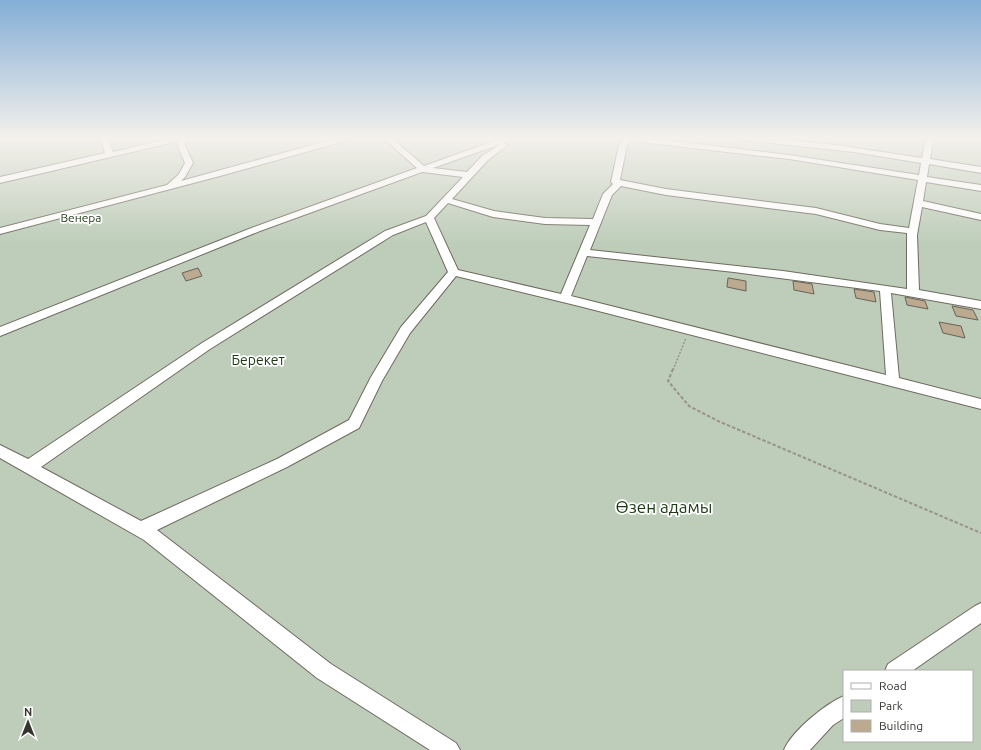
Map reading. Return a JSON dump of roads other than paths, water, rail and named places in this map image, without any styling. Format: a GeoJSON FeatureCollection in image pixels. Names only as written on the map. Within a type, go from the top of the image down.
{"type":"FeatureCollection","features":[{"type":"Feature","properties":{"kind":"street"},"geometry":{"type":"LineString","coordinates":[[0,180],[31,173]]}},
{"type":"Feature","properties":{"kind":"street"},"geometry":{"type":"LineString","coordinates":[[170,186],[183,173]]}},
{"type":"Feature","properties":{"kind":"street"},"geometry":{"type":"LineString","coordinates":[[0,231],[218,173]]}},
{"type":"Feature","properties":{"kind":"street"},"geometry":{"type":"LineString","coordinates":[[0,332],[257,230],[416,173]]}},
{"type":"Feature","properties":{"kind":"street"},"geometry":{"type":"LineString","coordinates":[[452,173],[470,175]]}},
{"type":"Feature","properties":{"kind":"street"},"geometry":{"type":"LineString","coordinates":[[565,298],[608,194],[617,182],[618,173]]}},
{"type":"Feature","properties":{"kind":"street"},"geometry":{"type":"LineString","coordinates":[[890,173],[981,188]]}},
{"type":"Feature","properties":{"kind":"street"},"geometry":{"type":"LineString","coordinates":[[913,292],[913,231],[923,173]]}},
{"type":"Feature","properties":{"kind":"street"},"geometry":{"type":"LineString","coordinates":[[30,467],[206,346],[389,233],[429,218],[470,175]]}},
{"type":"Feature","properties":{"kind":"street"},"geometry":{"type":"LineString","coordinates":[[617,182],[666,192],[816,211],[880,226],[913,231]]}},
{"type":"Feature","properties":{"kind":"street"},"geometry":{"type":"LineString","coordinates":[[446,200],[493,214],[545,221],[596,222]]}},
{"type":"Feature","properties":{"kind":"street"},"geometry":{"type":"LineString","coordinates":[[918,203],[981,217]]}},
{"type":"Feature","properties":{"kind":"street"},"geometry":{"type":"LineString","coordinates":[[429,218],[454,272]]}},
{"type":"Feature","properties":{"kind":"street"},"geometry":{"type":"LineString","coordinates":[[584,253],[713,266],[885,288],[981,305]]}},
{"type":"Feature","properties":{"kind":"street"},"geometry":{"type":"LineString","coordinates":[[454,272],[565,298],[981,404]]}},
{"type":"Feature","properties":{"kind":"street"},"geometry":{"type":"LineString","coordinates":[[140,530],[282,463],[354,424],[376,380],[405,330],[454,272]]}},
{"type":"Feature","properties":{"kind":"street"},"geometry":{"type":"LineString","coordinates":[[885,288],[893,382]]}},
{"type":"Feature","properties":{"kind":"street"},"geometry":{"type":"LineString","coordinates":[[0,451],[150,535],[324,671],[449,750]]}},
{"type":"Feature","properties":{"kind":"street"},"geometry":{"type":"LineString","coordinates":[[896,670],[981,612]]}},
{"type":"Feature","properties":{"kind":"street"},"geometry":{"type":"LineString","coordinates":[[795,750],[826,718],[843,707]]}},
{"type":"Feature","properties":{"kind":"park label","name":"Венера"},"geometry":{"type":"Point","coordinates":[81,218]}},
{"type":"Feature","properties":{"kind":"park label","name":"Берекет"},"geometry":{"type":"Point","coordinates":[258,360]}},
{"type":"Feature","properties":{"kind":"park label","name":"Өзен адамы"},"geometry":{"type":"Point","coordinates":[664,507]}}]}
